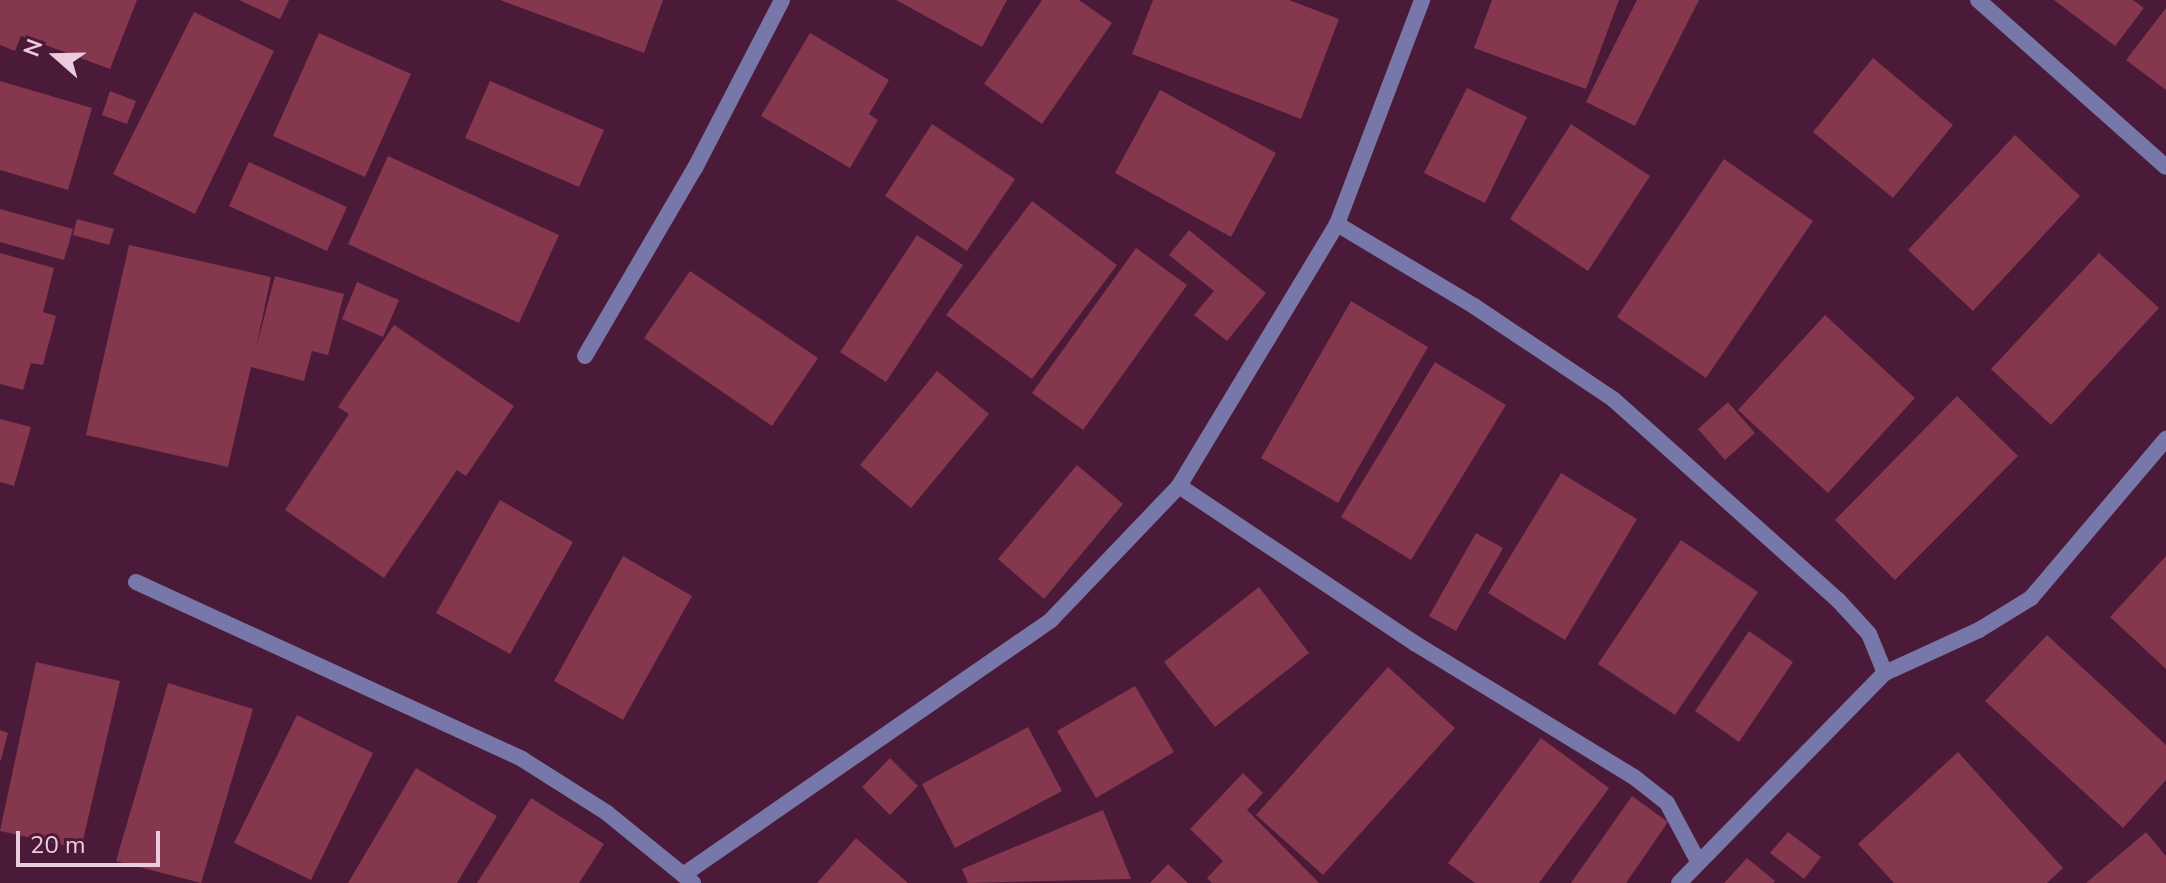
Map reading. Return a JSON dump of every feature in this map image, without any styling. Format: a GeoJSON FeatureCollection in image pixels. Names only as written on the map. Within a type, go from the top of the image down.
{"type":"FeatureCollection","features":[{"type":"Feature","properties":{"kind":"street"},"geometry":{"type":"LineString","coordinates":[[585,356],[695,168],[782,0]]}},
{"type":"Feature","properties":{"kind":"street"},"geometry":{"type":"LineString","coordinates":[[136,582],[522,759],[607,813],[688,879],[1051,620],[1179,486],[1337,224],[1422,0]]}},
{"type":"Feature","properties":{"kind":"street"},"geometry":{"type":"LineString","coordinates":[[1978,0],[2166,167]]}},
{"type":"Feature","properties":{"kind":"street"},"geometry":{"type":"LineString","coordinates":[[1337,224],[1474,306],[1613,399],[1838,600],[1869,634],[1885,673]]}},
{"type":"Feature","properties":{"kind":"street"},"geometry":{"type":"LineString","coordinates":[[1679,883],[1885,673],[1979,630],[2031,598],[2166,439]]}},
{"type":"Feature","properties":{"kind":"street"},"geometry":{"type":"LineString","coordinates":[[1179,486],[1416,644],[1634,777],[1667,803],[1698,861]]}},
{"type":"Feature","properties":{"kind":"building"},"geometry":{"type":"Polygon","coordinates":[[[0,0],[137,0],[110,69],[21,36],[15,51],[0,45],[0,0]]]}},
{"type":"Feature","properties":{"kind":"building"},"geometry":{"type":"Polygon","coordinates":[[[239,0],[289,0],[280,19],[239,0]]]}},
{"type":"Feature","properties":{"kind":"building"},"geometry":{"type":"Polygon","coordinates":[[[500,0],[663,0],[644,53],[500,0]]]}},
{"type":"Feature","properties":{"kind":"building"},"geometry":{"type":"Polygon","coordinates":[[[896,0],[1007,0],[982,47],[896,0]]]}},
{"type":"Feature","properties":{"kind":"building"},"geometry":{"type":"Polygon","coordinates":[[[1042,0],[1079,0],[1112,23],[1042,124],[984,84],[1042,0]]]}},
{"type":"Feature","properties":{"kind":"building"},"geometry":{"type":"Polygon","coordinates":[[[1153,0],[1289,0],[1339,19],[1301,119],[1132,54],[1153,0]]]}},
{"type":"Feature","properties":{"kind":"building"},"geometry":{"type":"Polygon","coordinates":[[[1492,0],[1619,0],[1586,89],[1474,48],[1492,0]]]}},
{"type":"Feature","properties":{"kind":"building"},"geometry":{"type":"Polygon","coordinates":[[[1637,0],[1699,0],[1635,126],[1586,102],[1637,0]]]}},
{"type":"Feature","properties":{"kind":"building"},"geometry":{"type":"Polygon","coordinates":[[[2054,0],[2133,0],[2144,8],[2115,46],[2054,0]]]}},
{"type":"Feature","properties":{"kind":"building"},"geometry":{"type":"Polygon","coordinates":[[[2166,8],[2166,90],[2126,60],[2166,8]]]}},
{"type":"Feature","properties":{"kind":"building"},"geometry":{"type":"Polygon","coordinates":[[[194,12],[274,51],[195,214],[113,174],[194,12]]]}},
{"type":"Feature","properties":{"kind":"building"},"geometry":{"type":"Polygon","coordinates":[[[319,33],[411,74],[365,177],[273,136],[319,33]]]}},
{"type":"Feature","properties":{"kind":"building"},"geometry":{"type":"Polygon","coordinates":[[[810,33],[889,80],[869,114],[878,120],[850,168],[761,116],[810,33]]]}},
{"type":"Feature","properties":{"kind":"building"},"geometry":{"type":"Polygon","coordinates":[[[1873,58],[1953,125],[1893,198],[1813,132],[1873,58]]]}},
{"type":"Feature","properties":{"kind":"building"},"geometry":{"type":"Polygon","coordinates":[[[0,81],[92,108],[68,190],[0,170],[0,81]]]}},
{"type":"Feature","properties":{"kind":"building"},"geometry":{"type":"Polygon","coordinates":[[[490,81],[604,130],[579,187],[465,138],[490,81]]]}},
{"type":"Feature","properties":{"kind":"building"},"geometry":{"type":"Polygon","coordinates":[[[1467,88],[1527,117],[1485,203],[1424,173],[1467,88]]]}},
{"type":"Feature","properties":{"kind":"building"},"geometry":{"type":"Polygon","coordinates":[[[1160,90],[1276,153],[1231,237],[1115,173],[1160,90]]]}},
{"type":"Feature","properties":{"kind":"building"},"geometry":{"type":"Polygon","coordinates":[[[110,91],[136,101],[127,124],[102,115],[110,91]]]}},
{"type":"Feature","properties":{"kind":"building"},"geometry":{"type":"Polygon","coordinates":[[[932,124],[1015,179],[967,251],[885,196],[932,124]]]}},
{"type":"Feature","properties":{"kind":"building"},"geometry":{"type":"Polygon","coordinates":[[[1571,124],[1650,176],[1588,271],[1510,219],[1571,124]]]}},
{"type":"Feature","properties":{"kind":"building"},"geometry":{"type":"Polygon","coordinates":[[[2015,135],[2080,196],[1973,311],[1908,250],[2015,135]]]}},
{"type":"Feature","properties":{"kind":"building"},"geometry":{"type":"Polygon","coordinates":[[[388,156],[559,235],[519,323],[348,244],[388,156]]]}},
{"type":"Feature","properties":{"kind":"building"},"geometry":{"type":"Polygon","coordinates":[[[1724,159],[1813,221],[1706,378],[1617,317],[1724,159]]]}},
{"type":"Feature","properties":{"kind":"building"},"geometry":{"type":"Polygon","coordinates":[[[249,162],[347,207],[327,251],[229,206],[249,162]]]}},
{"type":"Feature","properties":{"kind":"building"},"geometry":{"type":"Polygon","coordinates":[[[1032,201],[1117,265],[1032,379],[946,315],[1032,201]]]}},
{"type":"Feature","properties":{"kind":"building"},"geometry":{"type":"Polygon","coordinates":[[[0,209],[73,229],[64,260],[0,242],[0,209]]]}},
{"type":"Feature","properties":{"kind":"building"},"geometry":{"type":"Polygon","coordinates":[[[77,219],[114,229],[109,245],[73,235],[77,219]]]}},
{"type":"Feature","properties":{"kind":"building"},"geometry":{"type":"Polygon","coordinates":[[[1189,230],[1266,293],[1227,341],[1194,315],[1214,291],[1169,255],[1189,230]]]}},
{"type":"Feature","properties":{"kind":"building"},"geometry":{"type":"Polygon","coordinates":[[[917,235],[963,265],[886,382],[840,352],[917,235]]]}},
{"type":"Feature","properties":{"kind":"building"},"geometry":{"type":"Polygon","coordinates":[[[129,245],[271,277],[256,348],[275,276],[344,294],[328,355],[312,351],[304,381],[251,367],[228,467],[86,435],[129,245]]]}},
{"type":"Feature","properties":{"kind":"building"},"geometry":{"type":"Polygon","coordinates":[[[1136,248],[1187,285],[1083,430],[1032,393],[1136,248]]]}},
{"type":"Feature","properties":{"kind":"building"},"geometry":{"type":"Polygon","coordinates":[[[0,253],[54,268],[43,312],[56,316],[43,365],[31,363],[23,390],[0,384],[0,253]]]}},
{"type":"Feature","properties":{"kind":"building"},"geometry":{"type":"Polygon","coordinates":[[[2099,253],[2159,308],[2051,425],[1991,369],[2099,253]]]}},
{"type":"Feature","properties":{"kind":"building"},"geometry":{"type":"Polygon","coordinates":[[[690,271],[818,358],[772,426],[644,338],[690,271]]]}},
{"type":"Feature","properties":{"kind":"building"},"geometry":{"type":"Polygon","coordinates":[[[357,282],[399,300],[383,337],[342,319],[357,282]]]}},
{"type":"Feature","properties":{"kind":"building"},"geometry":{"type":"Polygon","coordinates":[[[1351,301],[1428,347],[1338,503],[1261,458],[1351,301]]]}},
{"type":"Feature","properties":{"kind":"building"},"geometry":{"type":"Polygon","coordinates":[[[1825,315],[1915,398],[1828,493],[1738,410],[1825,315]]]}},
{"type":"Feature","properties":{"kind":"building"},"geometry":{"type":"Polygon","coordinates":[[[394,325],[514,406],[466,476],[457,470],[384,578],[285,510],[349,414],[338,407],[394,325]]]}},
{"type":"Feature","properties":{"kind":"building"},"geometry":{"type":"Polygon","coordinates":[[[1435,362],[1506,405],[1411,560],[1341,517],[1435,362]]]}},
{"type":"Feature","properties":{"kind":"building"},"geometry":{"type":"Polygon","coordinates":[[[937,371],[989,414],[911,508],[860,465],[937,371]]]}},
{"type":"Feature","properties":{"kind":"building"},"geometry":{"type":"Polygon","coordinates":[[[1957,396],[2018,456],[1895,580],[1835,520],[1957,396]]]}},
{"type":"Feature","properties":{"kind":"building"},"geometry":{"type":"Polygon","coordinates":[[[1728,402],[1755,433],[1725,460],[1698,429],[1728,402]]]}},
{"type":"Feature","properties":{"kind":"building"},"geometry":{"type":"Polygon","coordinates":[[[0,419],[31,427],[14,486],[0,482],[0,419]]]}},
{"type":"Feature","properties":{"kind":"building"},"geometry":{"type":"Polygon","coordinates":[[[1077,465],[1123,504],[1044,599],[998,559],[1077,465]]]}},
{"type":"Feature","properties":{"kind":"building"},"geometry":{"type":"Polygon","coordinates":[[[1561,473],[1637,519],[1565,640],[1488,593],[1561,473]]]}},
{"type":"Feature","properties":{"kind":"building"},"geometry":{"type":"Polygon","coordinates":[[[500,500],[573,542],[510,654],[436,613],[500,500]]]}},
{"type":"Feature","properties":{"kind":"building"},"geometry":{"type":"Polygon","coordinates":[[[1476,533],[1503,548],[1456,631],[1429,616],[1476,533]]]}},
{"type":"Feature","properties":{"kind":"building"},"geometry":{"type":"Polygon","coordinates":[[[1681,540],[1758,592],[1675,715],[1598,664],[1681,540]]]}},
{"type":"Feature","properties":{"kind":"building"},"geometry":{"type":"Polygon","coordinates":[[[623,556],[692,596],[623,720],[554,681],[623,556]]]}},
{"type":"Feature","properties":{"kind":"building"},"geometry":{"type":"Polygon","coordinates":[[[2166,556],[2166,669],[2110,617],[2166,556]]]}},
{"type":"Feature","properties":{"kind":"building"},"geometry":{"type":"Polygon","coordinates":[[[1259,587],[1309,653],[1215,727],[1164,662],[1259,587]]]}},
{"type":"Feature","properties":{"kind":"building"},"geometry":{"type":"Polygon","coordinates":[[[1749,631],[1793,662],[1739,742],[1695,711],[1749,631]]]}},
{"type":"Feature","properties":{"kind":"building"},"geometry":{"type":"Polygon","coordinates":[[[2047,635],[2166,745],[2166,780],[2123,828],[1985,701],[2047,635]]]}},
{"type":"Feature","properties":{"kind":"building"},"geometry":{"type":"Polygon","coordinates":[[[36,662],[120,681],[81,849],[0,831],[36,662]]]}},
{"type":"Feature","properties":{"kind":"building"},"geometry":{"type":"Polygon","coordinates":[[[1388,667],[1455,728],[1323,875],[1256,815],[1388,667]]]}},
{"type":"Feature","properties":{"kind":"building"},"geometry":{"type":"Polygon","coordinates":[[[168,683],[253,709],[201,883],[116,861],[168,683]]]}},
{"type":"Feature","properties":{"kind":"building"},"geometry":{"type":"Polygon","coordinates":[[[1135,686],[1174,752],[1096,798],[1057,731],[1135,686]]]}},
{"type":"Feature","properties":{"kind":"building"},"geometry":{"type":"Polygon","coordinates":[[[297,715],[373,753],[311,880],[234,843],[297,715]]]}},
{"type":"Feature","properties":{"kind":"building"},"geometry":{"type":"Polygon","coordinates":[[[1028,727],[1062,791],[955,848],[922,784],[1028,727]]]}},
{"type":"Feature","properties":{"kind":"building"},"geometry":{"type":"Polygon","coordinates":[[[0,730],[8,733],[1,760],[0,760],[0,730]]]}},
{"type":"Feature","properties":{"kind":"building"},"geometry":{"type":"Polygon","coordinates":[[[1541,738],[1609,788],[1539,883],[1475,883],[1448,863],[1541,738]]]}},
{"type":"Feature","properties":{"kind":"building"},"geometry":{"type":"Polygon","coordinates":[[[1958,752],[2063,868],[2047,883],[1894,883],[1858,844],[1958,752]]]}},
{"type":"Feature","properties":{"kind":"building"},"geometry":{"type":"Polygon","coordinates":[[[890,758],[918,786],[890,815],[862,787],[890,758]]]}},
{"type":"Feature","properties":{"kind":"building"},"geometry":{"type":"Polygon","coordinates":[[[416,768],[497,816],[457,883],[348,883],[416,768]]]}},
{"type":"Feature","properties":{"kind":"building"},"geometry":{"type":"Polygon","coordinates":[[[1243,773],[1263,793],[1247,810],[1319,883],[1212,883],[1207,878],[1223,861],[1190,829],[1243,773]]]}},
{"type":"Feature","properties":{"kind":"building"},"geometry":{"type":"Polygon","coordinates":[[[1632,796],[1668,822],[1626,883],[1571,883],[1632,796]]]}},
{"type":"Feature","properties":{"kind":"building"},"geometry":{"type":"Polygon","coordinates":[[[531,798],[604,844],[579,883],[477,883],[531,798]]]}},
{"type":"Feature","properties":{"kind":"building"},"geometry":{"type":"Polygon","coordinates":[[[1103,810],[1131,879],[968,883],[962,869],[1103,810]]]}},
{"type":"Feature","properties":{"kind":"building"},"geometry":{"type":"Polygon","coordinates":[[[1788,832],[1821,857],[1804,879],[1770,853],[1788,832]]]}},
{"type":"Feature","properties":{"kind":"building"},"geometry":{"type":"Polygon","coordinates":[[[2146,832],[2166,856],[2166,883],[2086,883],[2146,832]]]}},
{"type":"Feature","properties":{"kind":"building"},"geometry":{"type":"Polygon","coordinates":[[[856,838],[908,883],[817,883],[856,838]]]}},
{"type":"Feature","properties":{"kind":"building"},"geometry":{"type":"Polygon","coordinates":[[[1747,858],[1775,881],[1724,883],[1747,858]]]}},
{"type":"Feature","properties":{"kind":"building"},"geometry":{"type":"Polygon","coordinates":[[[1168,864],[1188,883],[1150,883],[1168,864]]]}}]}
